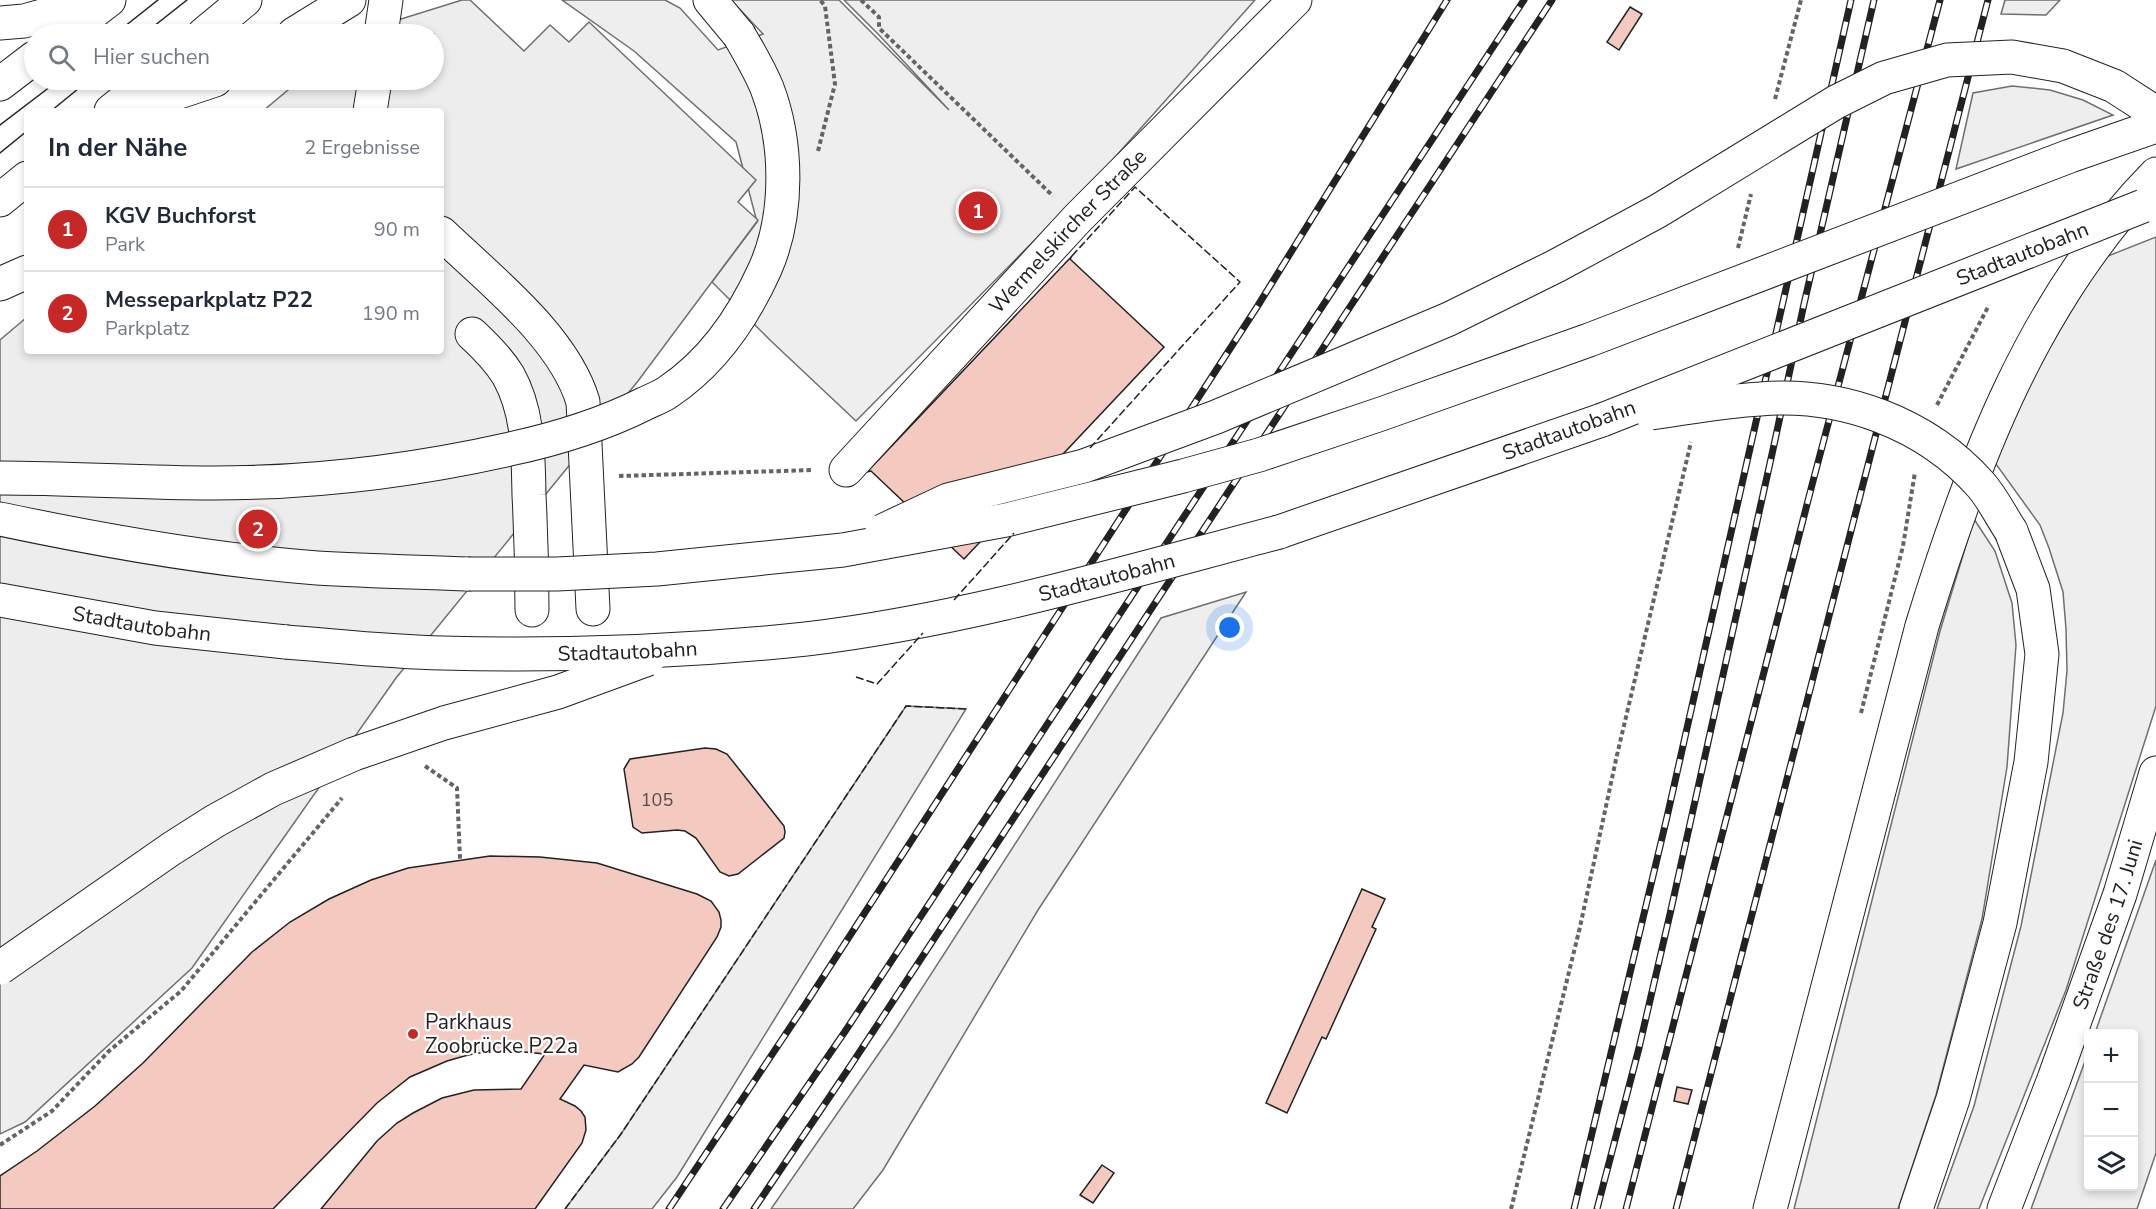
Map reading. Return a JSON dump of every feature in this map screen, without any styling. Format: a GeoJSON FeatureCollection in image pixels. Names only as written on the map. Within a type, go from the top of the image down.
{"type":"FeatureCollection","features":[{"type":"Feature","properties":{"kind":"main road"},"geometry":{"type":"LineString","coordinates":[[0,23],[24,21],[100,0]]}},
{"type":"Feature","properties":{"kind":"main road"},"geometry":{"type":"LineString","coordinates":[[78,24],[110,0]]}},
{"type":"Feature","properties":{"kind":"main road"},"geometry":{"type":"LineString","coordinates":[[216,24],[245,0]]}},
{"type":"Feature","properties":{"kind":"main road"},"geometry":{"type":"LineString","coordinates":[[310,24],[349,0]]}},
{"type":"Feature","properties":{"kind":"main road"},"geometry":{"type":"LineString","coordinates":[[382,24],[386,0]]}},
{"type":"Feature","properties":{"kind":"main road"},"geometry":{"type":"LineString","coordinates":[[0,478],[226,483],[300,481],[417,468],[546,441],[616,418],[668,392],[699,368],[729,334],[745,310],[771,256],[779,221],[783,180],[779,131],[767,89],[739,35],[710,0]]}},
{"type":"Feature","properties":{"kind":"main road","name":"Wermelskircher Straße"},"geometry":{"type":"LineString","coordinates":[[846,470],[1077,219],[1295,0]]}},
{"type":"Feature","properties":{"kind":"main road"},"geometry":{"type":"LineString","coordinates":[[843,550],[948,500],[1084,465],[1216,417],[1449,319],[1556,266],[1658,211],[1836,102],[1884,78],[1947,60],[2012,57],[2063,66],[2114,86],[2156,113]]}},
{"type":"Feature","properties":{"kind":"main road"},"geometry":{"type":"LineString","coordinates":[[0,84],[24,66]]}},
{"type":"Feature","properties":{"kind":"main road"},"geometry":{"type":"LineString","coordinates":[[115,108],[138,90]]}},
{"type":"Feature","properties":{"kind":"main road"},"geometry":{"type":"LineString","coordinates":[[115,108],[158,99],[185,90]]}},
{"type":"Feature","properties":{"kind":"main road"},"geometry":{"type":"LineString","coordinates":[[370,108],[373,90]]}},
{"type":"Feature","properties":{"kind":"main road"},"geometry":{"type":"LineString","coordinates":[[0,519],[89,538],[197,555],[316,567],[468,574],[557,574],[657,569],[843,550],[1006,520],[1183,476],[1270,451],[1589,340],[2059,160],[2156,126]]}},
{"type":"Feature","properties":{"kind":"main road"},"geometry":{"type":"LineString","coordinates":[[1770,1209],[1922,626],[1968,488],[2004,400],[2036,337],[2086,259],[2132,199],[2156,174]]}},
{"type":"Feature","properties":{"kind":"main road"},"geometry":{"type":"LineString","coordinates":[[0,200],[24,180]]}},
{"type":"Feature","properties":{"kind":"main road","name":"Stadtautobahn"},"geometry":{"type":"LineString","coordinates":[[0,600],[155,628],[286,642],[441,653],[669,651],[808,638],[915,621],[1050,593],[1279,532],[1602,420],[2156,201]]}},
{"type":"Feature","properties":{"kind":"main road"},"geometry":{"type":"LineString","coordinates":[[444,236],[541,330],[572,372],[583,402],[593,609]]}},
{"type":"Feature","properties":{"kind":"main road"},"geometry":{"type":"LineString","coordinates":[[0,284],[24,273]]}},
{"type":"Feature","properties":{"kind":"main road"},"geometry":{"type":"LineString","coordinates":[[472,334],[494,356],[507,374],[521,407],[526,429],[532,610]]}},
{"type":"Feature","properties":{"kind":"main road"},"geometry":{"type":"LineString","coordinates":[[1602,420],[1760,399],[1800,398],[1848,405],[1893,421],[1940,447],[1982,486],[2011,531],[2033,589],[2042,654],[2031,762],[2000,923],[1953,1099],[1916,1209]]}},
{"type":"Feature","properties":{"kind":"main road"},"geometry":{"type":"LineString","coordinates":[[0,968],[171,849],[215,821],[273,789],[354,754],[444,723],[592,681],[669,651]]}},
{"type":"Feature","properties":{"kind":"main road","name":"Straße des 17. Juni"},"geometry":{"type":"LineString","coordinates":[[2004,1209],[2054,1079],[2120,894],[2156,773]]}},
{"type":"Feature","properties":{"kind":"path"},"geometry":{"type":"LineString","coordinates":[[861,0],[879,17],[879,28],[1077,219]]}},
{"type":"Feature","properties":{"kind":"path"},"geometry":{"type":"LineString","coordinates":[[1775,100],[1801,0]]}},
{"type":"Feature","properties":{"kind":"path"},"geometry":{"type":"LineString","coordinates":[[1735,259],[1752,190]]}},
{"type":"Feature","properties":{"kind":"path"},"geometry":{"type":"LineString","coordinates":[[1511,1209],[1580,927],[1617,755],[1694,433]]}},
{"type":"Feature","properties":{"kind":"path"},"geometry":{"type":"LineString","coordinates":[[586,476],[846,470]]}},
{"type":"Feature","properties":{"kind":"path"},"geometry":{"type":"LineString","coordinates":[[419,764],[429,768],[457,788],[460,859]]}},
{"type":"Feature","properties":{"kind":"shaded area"},"geometry":{"type":"Polygon","coordinates":[[[462,0],[470,0],[524,51],[550,25],[569,42],[589,22],[756,180],[738,202],[758,220],[638,381],[396,678],[192,968],[25,1122],[0,1134],[0,340],[24,320],[24,354],[444,354],[444,108],[267,108],[288,90],[444,90],[444,24],[385,24],[462,0]]]}},
{"type":"Feature","properties":{"kind":"shaded area"},"geometry":{"type":"Polygon","coordinates":[[[562,0],[665,0],[680,8],[718,50],[763,34],[731,0],[839,0],[949,110],[844,0],[1255,0],[1100,174],[856,421],[712,282],[757,222],[736,142],[634,51],[562,0]]]}},
{"type":"Feature","properties":{"kind":"shaded area"},"geometry":{"type":"Polygon","coordinates":[[[2005,0],[2060,0],[2046,15],[2001,14],[2005,0]]]}},
{"type":"Feature","properties":{"kind":"shaded area"},"geometry":{"type":"Polygon","coordinates":[[[2012,86],[2050,90],[2083,100],[2113,115],[1956,169],[1973,93],[2012,86]]]}},
{"type":"Feature","properties":{"kind":"shaded area"},"geometry":{"type":"Polygon","coordinates":[[[2156,237],[2156,706],[2066,990],[1979,1209],[1937,1209],[1974,1106],[2021,926],[2063,713],[2067,671],[2063,592],[2049,548],[2040,525],[1993,460],[2043,358],[2103,258],[2156,237]]]}},
{"type":"Feature","properties":{"kind":"shaded area"},"geometry":{"type":"Polygon","coordinates":[[[1974,519],[1995,551],[2012,603],[2016,645],[2007,767],[1982,919],[1936,1095],[1898,1209],[1794,1209],[1940,631],[1974,519]]]}},
{"type":"Feature","properties":{"kind":"shaded area"},"geometry":{"type":"Polygon","coordinates":[[[1246,592],[1038,910],[883,1170],[853,1209],[771,1209],[893,1033],[1161,618],[1246,592]]]}},
{"type":"Feature","properties":{"kind":"shaded area"},"geometry":{"type":"Polygon","coordinates":[[[906,706],[966,709],[677,1177],[652,1209],[565,1209],[621,1134],[906,706]]]}},
{"type":"Feature","properties":{"kind":"shaded area"},"geometry":{"type":"Polygon","coordinates":[[[2156,860],[2156,1153],[2137,1209],[2031,1209],[2084,1064],[2084,1191],[2138,1191],[2138,1029],[2096,1029],[2156,860]]]}},
{"type":"Feature","properties":{"kind":"building"},"geometry":{"type":"Polygon","coordinates":[[[1630,7],[1642,14],[1619,50],[1607,42],[1630,7]]]}},
{"type":"Feature","properties":{"kind":"building"},"geometry":{"type":"Polygon","coordinates":[[[1072,256],[1070,259],[1164,347],[964,559],[871,471],[867,472],[1072,256]]]}},
{"type":"Feature","properties":{"kind":"building"},"geometry":{"type":"Polygon","coordinates":[[[705,748],[716,749],[727,754],[784,826],[784,838],[738,874],[729,876],[720,872],[696,838],[685,831],[642,833],[633,827],[624,769],[630,759],[705,748]]]}},
{"type":"Feature","properties":{"kind":"building","name":"Parkhaus Zoobrücke P22a"},"geometry":{"type":"Polygon","coordinates":[[[490,856],[540,857],[597,863],[697,894],[711,901],[719,912],[721,920],[717,937],[639,1057],[618,1072],[584,1065],[560,1099],[581,1111],[585,1117],[586,1130],[582,1143],[535,1209],[321,1209],[377,1141],[397,1123],[442,1098],[474,1090],[521,1089],[545,1054],[490,1051],[447,1061],[410,1077],[377,1103],[273,1209],[0,1209],[0,1176],[37,1151],[95,1106],[143,1063],[252,952],[290,922],[329,899],[371,880],[408,868],[490,856]]]}},
{"type":"Feature","properties":{"kind":"building"},"geometry":{"type":"Polygon","coordinates":[[[1362,889],[1385,899],[1372,927],[1376,929],[1326,1039],[1322,1037],[1287,1113],[1266,1103],[1362,889]]]}},
{"type":"Feature","properties":{"kind":"building"},"geometry":{"type":"Polygon","coordinates":[[[1677,1087],[1692,1090],[1688,1104],[1674,1101],[1677,1087]]]}},
{"type":"Feature","properties":{"kind":"building"},"geometry":{"type":"Polygon","coordinates":[[[1102,1165],[1114,1173],[1093,1203],[1080,1195],[1102,1165]]]}},
{"type":"Feature","properties":{"kind":"tram line"},"geometry":{"type":"LineString","coordinates":[[128,24],[158,0]]}},
{"type":"Feature","properties":{"kind":"tram line"},"geometry":{"type":"LineString","coordinates":[[157,24],[187,0]]}},
{"type":"Feature","properties":{"kind":"tram line"},"geometry":{"type":"LineString","coordinates":[[0,125],[46,90]]}},
{"type":"Feature","properties":{"kind":"tram line"},"geometry":{"type":"LineString","coordinates":[[55,108],[77,90]]}},
{"type":"Feature","properties":{"kind":"tram line"},"geometry":{"type":"LineString","coordinates":[[0,153],[24,133]]}},
{"type":"Feature","properties":{"kind":"railway"},"geometry":{"type":"LineString","coordinates":[[669,1209],[805,1005],[1257,307],[1447,0]]}},
{"type":"Feature","properties":{"kind":"railway"},"geometry":{"type":"LineString","coordinates":[[723,1209],[846,1030],[1524,0]]}},
{"type":"Feature","properties":{"kind":"railway"},"geometry":{"type":"LineString","coordinates":[[754,1209],[1552,0]]}},
{"type":"Feature","properties":{"kind":"railway"},"geometry":{"type":"LineString","coordinates":[[1574,1209],[1667,817],[1851,0]]}},
{"type":"Feature","properties":{"kind":"railway"},"geometry":{"type":"LineString","coordinates":[[1597,1209],[1639,1048],[1670,914],[1804,304],[1874,0]]}},
{"type":"Feature","properties":{"kind":"railway"},"geometry":{"type":"LineString","coordinates":[[1626,1209],[1812,485],[1940,0]]}},
{"type":"Feature","properties":{"kind":"railway"},"geometry":{"type":"LineString","coordinates":[[1676,1209],[1988,0]]}},
{"type":"Feature","properties":{"kind":"fence"},"geometry":{"type":"LineString","coordinates":[[1072,256],[1135,187],[1240,282],[1090,448]]}},
{"type":"Feature","properties":{"kind":"fence"},"geometry":{"type":"LineString","coordinates":[[954,600],[1014,533]]}},
{"type":"Feature","properties":{"kind":"fence"},"geometry":{"type":"LineString","coordinates":[[856,677],[877,684],[923,633]]}},
{"type":"Feature","properties":{"kind":"fence"},"geometry":{"type":"LineString","coordinates":[[565,1209],[621,1134],[906,706],[966,709]]}},
{"type":"Feature","properties":{"kind":"place","name":"KGV Buchforst"},"geometry":{"type":"Point","coordinates":[978,211]}},
{"type":"Feature","properties":{"kind":"place","name":"Messeparkplatz P22"},"geometry":{"type":"Point","coordinates":[258,529]}},
{"type":"Feature","properties":{"kind":"place","name":"Parkhaus Zoobrücke P22a"},"geometry":{"type":"Point","coordinates":[413,1034]}}]}
